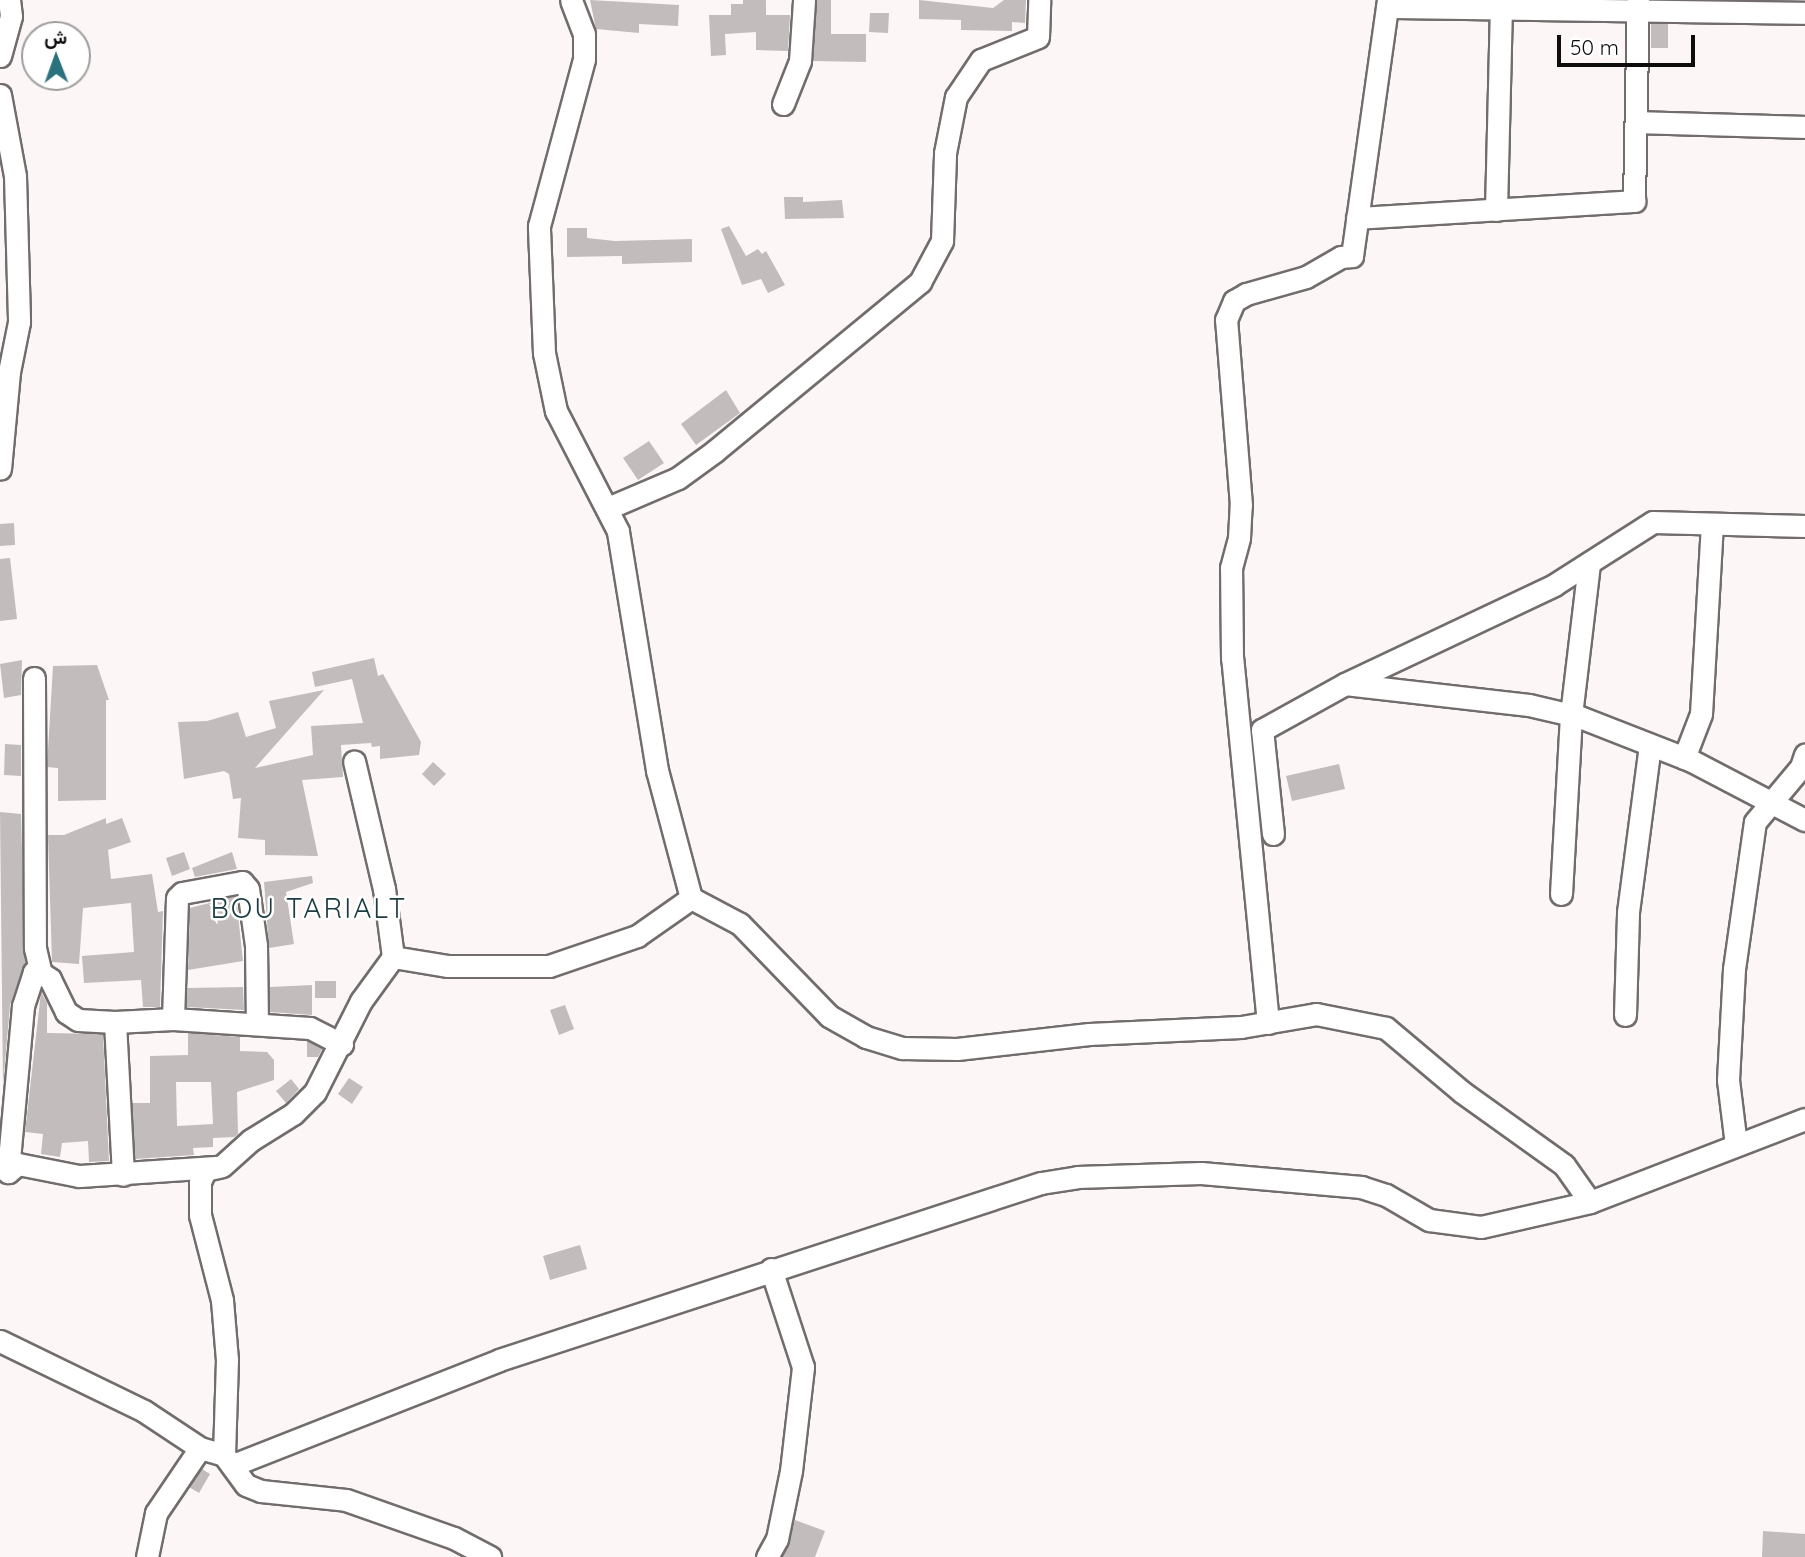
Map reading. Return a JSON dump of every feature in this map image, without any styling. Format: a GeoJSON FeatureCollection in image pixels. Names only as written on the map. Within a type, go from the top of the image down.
{"type":"FeatureCollection","features":[{"type":"Feature","properties":{"kind":"street"},"geometry":{"type":"LineString","coordinates":[[0,56],[11,16],[9,0]]}},
{"type":"Feature","properties":{"kind":"street"},"geometry":{"type":"LineString","coordinates":[[571,0],[584,34],[584,59],[539,226],[544,353],[556,411],[608,508],[631,587],[657,770],[691,898],[740,924],[829,1016],[888,1045],[957,1049],[1089,1034],[1268,1023],[1316,1014],[1386,1028],[1462,1092],[1564,1165],[1590,1202]]}},
{"type":"Feature","properties":{"kind":"street"},"geometry":{"type":"LineString","coordinates":[[783,104],[800,61],[804,0]]}},
{"type":"Feature","properties":{"kind":"street"},"geometry":{"type":"LineString","coordinates":[[608,508],[678,478],[715,451],[919,282],[940,251],[945,153],[956,97],[981,60],[1038,37],[1038,0]]}},
{"type":"Feature","properties":{"kind":"street"},"geometry":{"type":"LineString","coordinates":[[1268,1023],[1232,658],[1231,568],[1239,538],[1241,505],[1226,320],[1234,301],[1247,294],[1306,277],[1341,257],[1352,256],[1387,4],[1710,6],[1805,13]]}},
{"type":"Feature","properties":{"kind":"street"},"geometry":{"type":"LineString","coordinates":[[1357,218],[1634,201],[1638,5]]}},
{"type":"Feature","properties":{"kind":"street"},"geometry":{"type":"LineString","coordinates":[[1496,210],[1510,6]]}},
{"type":"Feature","properties":{"kind":"street"},"geometry":{"type":"LineString","coordinates":[[0,95],[15,176],[19,322],[9,372],[0,469]]}},
{"type":"Feature","properties":{"kind":"street"},"geometry":{"type":"LineString","coordinates":[[1636,122],[1805,127]]}},
{"type":"Feature","properties":{"kind":"street"},"geometry":{"type":"LineString","coordinates":[[1273,834],[1262,730],[1345,684],[1554,585],[1653,522],[1805,526]]}},
{"type":"Feature","properties":{"kind":"street"},"geometry":{"type":"LineString","coordinates":[[1684,758],[1701,714],[1712,524]]}},
{"type":"Feature","properties":{"kind":"street"},"geometry":{"type":"LineString","coordinates":[[1561,894],[1571,715],[1589,563]]}},
{"type":"Feature","properties":{"kind":"street"},"geometry":{"type":"LineString","coordinates":[[34,678],[35,948],[41,973]]}},
{"type":"Feature","properties":{"kind":"street"},"geometry":{"type":"LineString","coordinates":[[1345,684],[1502,702],[1571,715],[1684,758],[1805,820]]}},
{"type":"Feature","properties":{"kind":"street"},"geometry":{"type":"LineString","coordinates":[[1625,1015],[1628,912],[1650,745]]}},
{"type":"Feature","properties":{"kind":"street"},"geometry":{"type":"LineString","coordinates":[[1737,1145],[1728,1080],[1734,969],[1755,822],[1801,766],[1805,755]]}},
{"type":"Feature","properties":{"kind":"street"},"geometry":{"type":"LineString","coordinates":[[228,1460],[227,1360],[222,1300],[197,1196],[205,1170],[222,1166],[251,1140],[302,1106],[342,1044],[361,1001],[393,957],[384,889],[354,761]]}},
{"type":"Feature","properties":{"kind":"street"},"geometry":{"type":"LineString","coordinates":[[173,1019],[177,898],[182,892],[242,882],[248,889],[256,945],[257,1022]]}},
{"type":"Feature","properties":{"kind":"street"},"geometry":{"type":"LineString","coordinates":[[393,957],[448,966],[549,966],[637,936],[691,898]]}},
{"type":"Feature","properties":{"kind":"street"},"geometry":{"type":"LineString","coordinates":[[4,1171],[24,998],[38,968],[50,979],[61,1006],[73,1018],[116,1022],[173,1019],[257,1022],[310,1028],[342,1044]]}},
{"type":"Feature","properties":{"kind":"street"},"geometry":{"type":"LineString","coordinates":[[116,1022],[123,1175]]}},
{"type":"Feature","properties":{"kind":"street"},"geometry":{"type":"LineString","coordinates":[[228,1460],[499,1360],[771,1269],[1010,1192],[1077,1177],[1201,1172],[1361,1187],[1386,1195],[1429,1220],[1481,1227],[1590,1202],[1805,1119]]}},
{"type":"Feature","properties":{"kind":"street"},"geometry":{"type":"LineString","coordinates":[[4,1171],[18,1164],[47,1173],[123,1175],[222,1166]]}},
{"type":"Feature","properties":{"kind":"street"},"geometry":{"type":"LineString","coordinates":[[767,1557],[777,1539],[791,1471],[803,1367],[771,1269]]}},
{"type":"Feature","properties":{"kind":"street"},"geometry":{"type":"LineString","coordinates":[[0,1341],[144,1411],[200,1448],[228,1460],[246,1485],[261,1491],[346,1500],[454,1538],[490,1557]]}},
{"type":"Feature","properties":{"kind":"street"},"geometry":{"type":"LineString","coordinates":[[147,1557],[156,1513],[200,1448]]}},
{"type":"Feature","properties":{"kind":"building"},"geometry":{"type":"Polygon","coordinates":[[[590,0],[679,5],[678,26],[639,24],[639,33],[596,29],[590,0]]]}},
{"type":"Feature","properties":{"kind":"building"},"geometry":{"type":"Polygon","coordinates":[[[743,0],[766,0],[766,15],[790,15],[788,51],[756,50],[756,32],[725,34],[726,55],[711,56],[709,15],[731,15],[731,4],[743,4],[743,0]]]}},
{"type":"Feature","properties":{"kind":"building"},"geometry":{"type":"Polygon","coordinates":[[[817,0],[831,0],[831,34],[866,34],[866,62],[813,61],[817,0]]]}},
{"type":"Feature","properties":{"kind":"building"},"geometry":{"type":"Polygon","coordinates":[[[919,0],[993,8],[1004,0],[1026,0],[1025,23],[1012,22],[1012,31],[961,30],[961,20],[919,19],[919,0]]]}},
{"type":"Feature","properties":{"kind":"building"},"geometry":{"type":"Polygon","coordinates":[[[870,13],[889,13],[888,33],[869,32],[870,13]]]}},
{"type":"Feature","properties":{"kind":"building"},"geometry":{"type":"Polygon","coordinates":[[[1651,24],[1668,24],[1668,48],[1651,48],[1651,24]]]}},
{"type":"Feature","properties":{"kind":"building"},"geometry":{"type":"Polygon","coordinates":[[[784,197],[803,197],[803,202],[842,200],[844,218],[785,219],[784,197]]]}},
{"type":"Feature","properties":{"kind":"building"},"geometry":{"type":"Polygon","coordinates":[[[729,226],[746,256],[758,249],[762,254],[766,251],[785,285],[768,293],[761,279],[742,285],[721,229],[729,226]]]}},
{"type":"Feature","properties":{"kind":"building"},"geometry":{"type":"Polygon","coordinates":[[[567,228],[587,228],[587,238],[615,241],[692,239],[692,262],[622,264],[622,256],[567,257],[567,228]]]}},
{"type":"Feature","properties":{"kind":"building"},"geometry":{"type":"Polygon","coordinates":[[[726,390],[740,413],[696,445],[681,424],[726,390]]]}},
{"type":"Feature","properties":{"kind":"building"},"geometry":{"type":"Polygon","coordinates":[[[649,441],[664,463],[638,480],[623,458],[649,441]]]}},
{"type":"Feature","properties":{"kind":"building"},"geometry":{"type":"Polygon","coordinates":[[[14,523],[15,545],[0,546],[0,524],[14,523]]]}},
{"type":"Feature","properties":{"kind":"building"},"geometry":{"type":"Polygon","coordinates":[[[10,558],[17,619],[0,621],[0,559],[10,558]]]}},
{"type":"Feature","properties":{"kind":"building"},"geometry":{"type":"Polygon","coordinates":[[[374,658],[378,676],[383,674],[421,742],[419,755],[380,759],[380,746],[372,747],[371,743],[341,745],[343,777],[302,780],[318,856],[265,855],[265,840],[238,838],[241,798],[233,799],[229,774],[224,771],[184,779],[178,722],[207,721],[238,712],[246,737],[276,728],[269,701],[324,690],[255,768],[313,755],[311,726],[363,723],[352,679],[315,687],[312,672],[374,658]]]}},
{"type":"Feature","properties":{"kind":"building"},"geometry":{"type":"Polygon","coordinates":[[[22,660],[21,695],[4,698],[0,664],[22,660]]]}},
{"type":"Feature","properties":{"kind":"building"},"geometry":{"type":"Polygon","coordinates":[[[97,665],[109,700],[106,700],[106,800],[58,801],[58,768],[47,767],[53,666],[97,665]]]}},
{"type":"Feature","properties":{"kind":"building"},"geometry":{"type":"Polygon","coordinates":[[[5,744],[21,745],[21,776],[4,775],[5,744]]]}},
{"type":"Feature","properties":{"kind":"building"},"geometry":{"type":"Polygon","coordinates":[[[433,762],[446,774],[434,786],[422,774],[433,762]]]}},
{"type":"Feature","properties":{"kind":"building"},"geometry":{"type":"Polygon","coordinates":[[[1339,764],[1345,789],[1292,801],[1286,776],[1339,764]]]}},
{"type":"Feature","properties":{"kind":"building"},"geometry":{"type":"Polygon","coordinates":[[[0,812],[21,814],[25,962],[10,1005],[3,1086],[0,812]]]}},
{"type":"Feature","properties":{"kind":"building"},"geometry":{"type":"Polygon","coordinates":[[[106,818],[106,824],[122,818],[131,842],[108,850],[111,879],[152,874],[158,912],[163,911],[160,1007],[143,1007],[141,980],[84,983],[82,956],[134,952],[131,903],[83,908],[79,964],[52,962],[48,835],[64,835],[106,818]]]}},
{"type":"Feature","properties":{"kind":"building"},"geometry":{"type":"Polygon","coordinates":[[[184,852],[190,869],[172,876],[166,858],[184,852]]]}},
{"type":"Feature","properties":{"kind":"building"},"geometry":{"type":"Polygon","coordinates":[[[232,852],[237,869],[195,877],[192,868],[232,852]]]}},
{"type":"Feature","properties":{"kind":"building"},"geometry":{"type":"Polygon","coordinates":[[[312,876],[313,883],[286,892],[294,944],[269,948],[264,882],[312,876]]]}},
{"type":"Feature","properties":{"kind":"building"},"geometry":{"type":"Polygon","coordinates":[[[236,896],[243,961],[188,970],[190,908],[236,896]]]}},
{"type":"Feature","properties":{"kind":"building"},"geometry":{"type":"Polygon","coordinates":[[[315,981],[336,981],[336,998],[315,998],[315,981]]]}},
{"type":"Feature","properties":{"kind":"building"},"geometry":{"type":"Polygon","coordinates":[[[312,985],[312,1015],[270,1012],[270,987],[312,985]]]}},
{"type":"Feature","properties":{"kind":"building"},"geometry":{"type":"Polygon","coordinates":[[[243,987],[244,1010],[187,1007],[187,988],[243,987]]]}},
{"type":"Feature","properties":{"kind":"building"},"geometry":{"type":"Polygon","coordinates":[[[41,992],[47,1003],[47,1033],[103,1034],[109,1161],[89,1162],[88,1141],[62,1143],[60,1157],[41,1154],[43,1134],[25,1132],[41,992]]]}},
{"type":"Feature","properties":{"kind":"building"},"geometry":{"type":"Polygon","coordinates":[[[565,1005],[574,1029],[559,1035],[550,1010],[565,1005]]]}},
{"type":"Feature","properties":{"kind":"building"},"geometry":{"type":"Polygon","coordinates":[[[188,1033],[240,1037],[240,1051],[267,1052],[274,1060],[274,1080],[237,1092],[238,1134],[234,1137],[213,1138],[213,1147],[193,1148],[194,1155],[135,1159],[132,1103],[150,1103],[150,1056],[188,1055],[188,1033]],[[176,1082],[177,1126],[213,1124],[211,1082],[176,1082]]]}},
{"type":"Feature","properties":{"kind":"building"},"geometry":{"type":"Polygon","coordinates":[[[307,1041],[322,1049],[318,1057],[307,1057],[307,1041]]]}},
{"type":"Feature","properties":{"kind":"building"},"geometry":{"type":"Polygon","coordinates":[[[349,1078],[363,1087],[352,1104],[338,1094],[349,1078]]]}},
{"type":"Feature","properties":{"kind":"building"},"geometry":{"type":"Polygon","coordinates":[[[291,1079],[299,1089],[286,1103],[276,1091],[291,1079]]]}},
{"type":"Feature","properties":{"kind":"building"},"geometry":{"type":"Polygon","coordinates":[[[580,1245],[587,1269],[550,1280],[543,1256],[580,1245]]]}},
{"type":"Feature","properties":{"kind":"building"},"geometry":{"type":"Polygon","coordinates":[[[202,1469],[210,1474],[199,1493],[189,1487],[202,1469]]]}},
{"type":"Feature","properties":{"kind":"building"},"geometry":{"type":"Polygon","coordinates":[[[795,1520],[825,1531],[815,1557],[782,1557],[795,1520]]]}},
{"type":"Feature","properties":{"kind":"building"},"geometry":{"type":"Polygon","coordinates":[[[1763,1531],[1805,1534],[1805,1557],[1762,1557],[1763,1531]]]}},
{"type":"Feature","properties":{"kind":"district","name":"BOU TARIALT"},"geometry":{"type":"Point","coordinates":[309,908]}}]}
